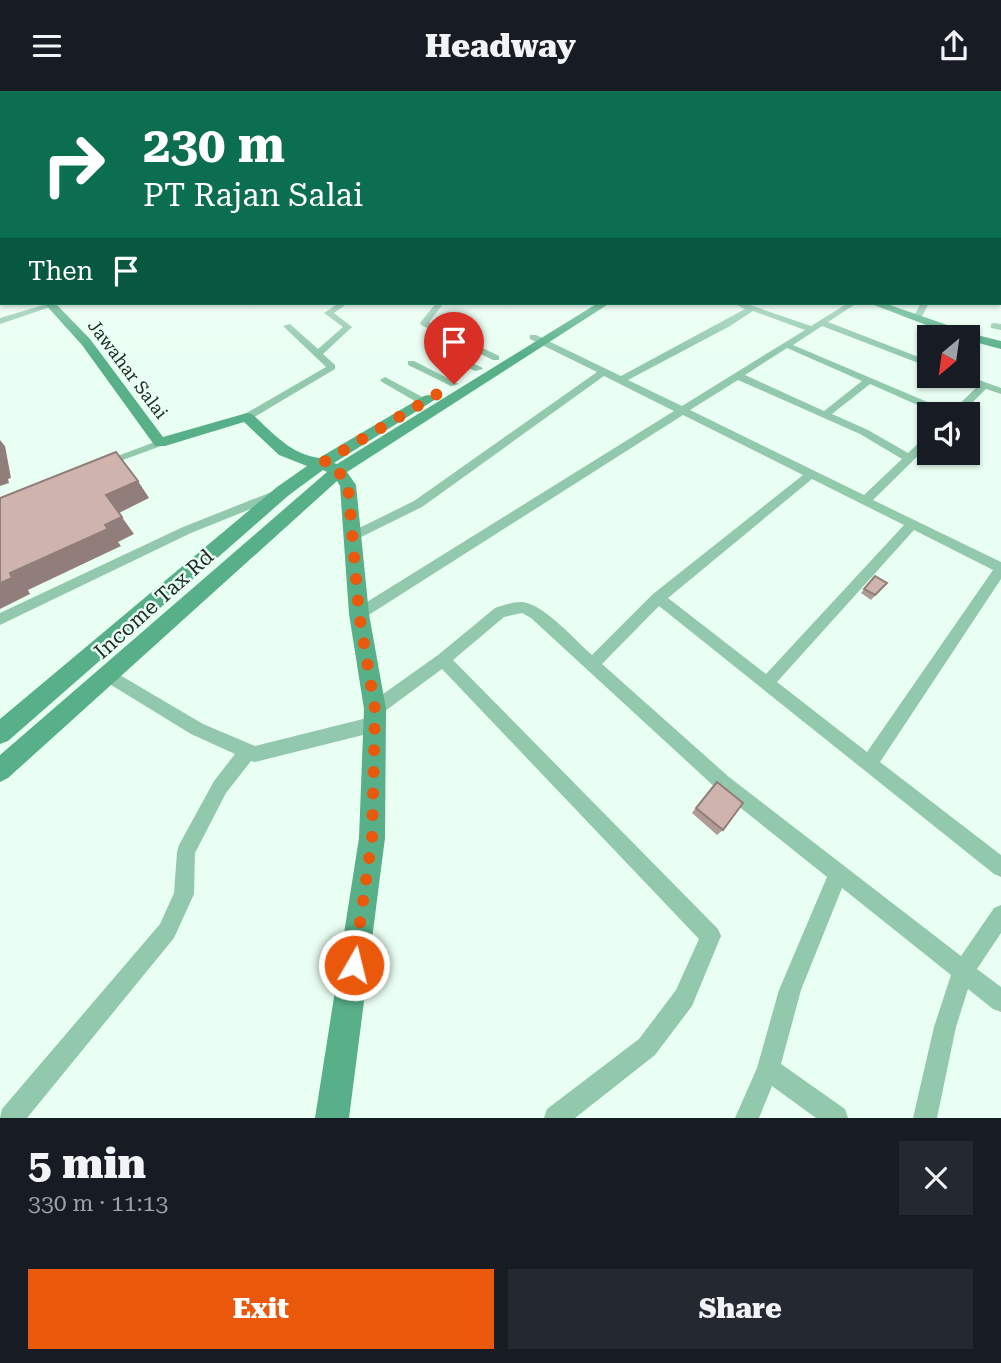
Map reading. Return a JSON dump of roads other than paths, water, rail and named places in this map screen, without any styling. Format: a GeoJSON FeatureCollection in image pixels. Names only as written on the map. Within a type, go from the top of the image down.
{"type":"FeatureCollection","features":[{"type":"Feature","properties":{"kind":"main road","name":"Jawahar Salai"},"geometry":{"type":"LineString","coordinates":[[55,305],[86,342],[160,443],[247,417]]}},
{"type":"Feature","properties":{"kind":"main road"},"geometry":{"type":"LineString","coordinates":[[331,467],[424,402],[496,358],[538,339],[586,305]]}},
{"type":"Feature","properties":{"kind":"main road"},"geometry":{"type":"LineString","coordinates":[[331,467],[538,339],[601,305]]}},
{"type":"Feature","properties":{"kind":"main road"},"geometry":{"type":"LineString","coordinates":[[880,305],[1001,345]]}},
{"type":"Feature","properties":{"kind":"main road"},"geometry":{"type":"LineString","coordinates":[[247,417],[291,456],[331,467],[348,485],[351,502],[351,537],[359,614],[375,717],[372,838],[332,1118]]}},
{"type":"Feature","properties":{"kind":"main road"},"geometry":{"type":"LineString","coordinates":[[291,456],[292,466],[310,483],[351,502]]}},
{"type":"Feature","properties":{"kind":"main road","name":"Income Tax Rd"},"geometry":{"type":"LineString","coordinates":[[0,770],[108,675],[310,483],[331,467]]}},
{"type":"Feature","properties":{"kind":"main road","name":"Income Tax Rd"},"geometry":{"type":"LineString","coordinates":[[0,733],[283,491],[310,483]]}},
{"type":"Feature","properties":{"kind":"street"},"geometry":{"type":"LineString","coordinates":[[0,321],[47,305]]}},
{"type":"Feature","properties":{"kind":"street"},"geometry":{"type":"LineString","coordinates":[[318,353],[348,327],[328,313],[341,305]]}},
{"type":"Feature","properties":{"kind":"street"},"geometry":{"type":"LineString","coordinates":[[438,305],[424,323],[496,358]]}},
{"type":"Feature","properties":{"kind":"street"},"geometry":{"type":"LineString","coordinates":[[743,305],[917,360]]}},
{"type":"Feature","properties":{"kind":"street"},"geometry":{"type":"LineString","coordinates":[[359,614],[850,305]]}},
{"type":"Feature","properties":{"kind":"street"},"geometry":{"type":"LineString","coordinates":[[917,318],[924,305]]}},
{"type":"Feature","properties":{"kind":"street"},"geometry":{"type":"LineString","coordinates":[[620,381],[752,308]]}},
{"type":"Feature","properties":{"kind":"street"},"geometry":{"type":"LineString","coordinates":[[247,417],[332,367],[287,326]]}},
{"type":"Feature","properties":{"kind":"street"},"geometry":{"type":"LineString","coordinates":[[538,339],[602,373],[1001,568],[869,764]]}},
{"type":"Feature","properties":{"kind":"street"},"geometry":{"type":"LineString","coordinates":[[786,345],[919,402]]}},
{"type":"Feature","properties":{"kind":"street"},"geometry":{"type":"LineString","coordinates":[[433,349],[478,369]]}},
{"type":"Feature","properties":{"kind":"street"},"geometry":{"type":"LineString","coordinates":[[411,363],[454,384]]}},
{"type":"Feature","properties":{"kind":"street"},"geometry":{"type":"LineString","coordinates":[[351,537],[418,503],[602,373]]}},
{"type":"Feature","properties":{"kind":"street"},"geometry":{"type":"LineString","coordinates":[[738,376],[864,432],[909,459]]}},
{"type":"Feature","properties":{"kind":"street"},"geometry":{"type":"LineString","coordinates":[[826,414],[862,389],[866,379]]}},
{"type":"Feature","properties":{"kind":"street"},"geometry":{"type":"LineString","coordinates":[[385,380],[424,402]]}},
{"type":"Feature","properties":{"kind":"street"},"geometry":{"type":"LineString","coordinates":[[980,384],[1001,391]]}},
{"type":"Feature","properties":{"kind":"street"},"geometry":{"type":"LineString","coordinates":[[967,402],[984,386]]}},
{"type":"Feature","properties":{"kind":"street"},"geometry":{"type":"LineString","coordinates":[[98,466],[160,443]]}},
{"type":"Feature","properties":{"kind":"street"},"geometry":{"type":"LineString","coordinates":[[865,501],[917,451]]}},
{"type":"Feature","properties":{"kind":"street"},"geometry":{"type":"LineString","coordinates":[[592,665],[658,598],[810,475]]}},
{"type":"Feature","properties":{"kind":"street"},"geometry":{"type":"LineString","coordinates":[[0,619],[187,530],[283,491]]}},
{"type":"Feature","properties":{"kind":"street"},"geometry":{"type":"LineString","coordinates":[[766,683],[912,524]]}},
{"type":"Feature","properties":{"kind":"street"},"geometry":{"type":"LineString","coordinates":[[658,598],[1001,867]]}},
{"type":"Feature","properties":{"kind":"street"},"geometry":{"type":"LineString","coordinates":[[108,675],[197,729],[255,754],[375,717],[500,612],[524,607],[536,614],[723,783],[1001,1001]]}},
{"type":"Feature","properties":{"kind":"street"},"geometry":{"type":"LineString","coordinates":[[443,660],[710,936],[684,998],[647,1047],[556,1118]]}},
{"type":"Feature","properties":{"kind":"street"},"geometry":{"type":"LineString","coordinates":[[11,1118],[167,931],[184,894],[186,852],[220,787],[248,751]]}},
{"type":"Feature","properties":{"kind":"street"},"geometry":{"type":"LineString","coordinates":[[747,1118],[768,1069],[790,990],[838,873]]}},
{"type":"Feature","properties":{"kind":"street"},"geometry":{"type":"LineString","coordinates":[[925,1118],[945,1027],[963,971],[1001,915]]}},
{"type":"Feature","properties":{"kind":"street"},"geometry":{"type":"LineString","coordinates":[[768,1069],[836,1118]]}}]}
